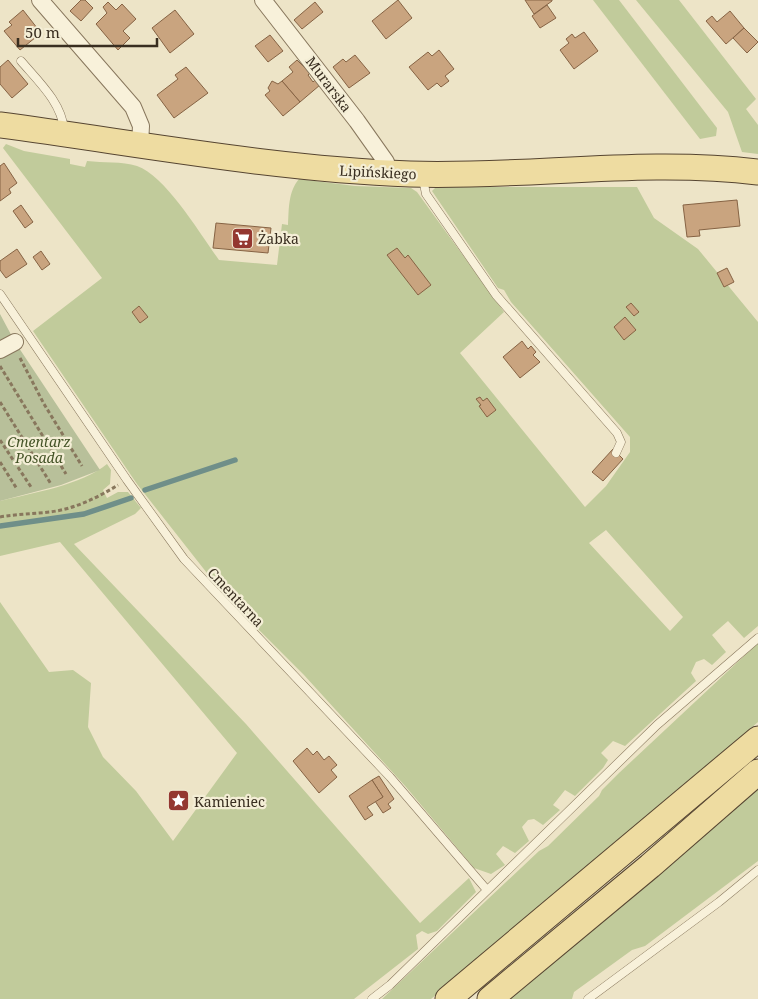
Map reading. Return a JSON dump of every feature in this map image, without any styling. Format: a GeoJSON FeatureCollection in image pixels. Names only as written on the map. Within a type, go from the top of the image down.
{"type":"FeatureCollection","features":[{"type":"Feature","properties":{"kind":"main road","name":"Lipińskiego"},"geometry":{"type":"LineString","coordinates":[[0,125],[296,165],[386,173],[422,174],[688,168],[758,172]]}},
{"type":"Feature","properties":{"kind":"main road"},"geometry":{"type":"LineString","coordinates":[[448,999],[758,739]]}},
{"type":"Feature","properties":{"kind":"main road"},"geometry":{"type":"LineString","coordinates":[[490,999],[644,872],[758,772]]}},
{"type":"Feature","properties":{"kind":"street"},"geometry":{"type":"LineString","coordinates":[[40,0],[132,107],[141,126],[140,144]]}},
{"type":"Feature","properties":{"kind":"street","name":"Murarska"},"geometry":{"type":"LineString","coordinates":[[263,0],[357,120],[386,162],[386,173]]}},
{"type":"Feature","properties":{"kind":"lane"},"geometry":{"type":"LineString","coordinates":[[21,61],[49,94],[60,112],[64,134]]}},
{"type":"Feature","properties":{"kind":"lane"},"geometry":{"type":"LineString","coordinates":[[422,174],[426,194],[496,295],[617,433],[621,442],[616,453]]}},
{"type":"Feature","properties":{"kind":"lane","name":"Cmentarna"},"geometry":{"type":"LineString","coordinates":[[0,294],[14,343],[127,480],[184,559],[390,777],[487,890]]}},
{"type":"Feature","properties":{"kind":"lane"},"geometry":{"type":"LineString","coordinates":[[372,999],[390,985],[657,725],[758,638]]}},
{"type":"Feature","properties":{"kind":"lane"},"geometry":{"type":"LineString","coordinates":[[588,999],[719,902],[758,870]]}},
{"type":"Feature","properties":{"kind":"path"},"geometry":{"type":"LineString","coordinates":[[14,343],[44,404],[82,466]]}},
{"type":"Feature","properties":{"kind":"path"},"geometry":{"type":"LineString","coordinates":[[0,365],[66,474]]}},
{"type":"Feature","properties":{"kind":"path"},"geometry":{"type":"LineString","coordinates":[[0,402],[51,484]]}},
{"type":"Feature","properties":{"kind":"path"},"geometry":{"type":"LineString","coordinates":[[0,440],[31,487]]}},
{"type":"Feature","properties":{"kind":"path"},"geometry":{"type":"LineString","coordinates":[[0,462],[17,490]]}},
{"type":"Feature","properties":{"kind":"path"},"geometry":{"type":"LineString","coordinates":[[0,517],[52,512],[96,498],[127,480]]}},
{"type":"Feature","properties":{"kind":"green space"},"geometry":{"type":"Polygon","coordinates":[[[593,0],[619,0],[717,128],[716,136],[700,139],[593,0]]]}},
{"type":"Feature","properties":{"kind":"green space"},"geometry":{"type":"Polygon","coordinates":[[[636,0],[679,0],[756,99],[746,109],[758,125],[758,154],[742,152],[728,112],[636,0]]]}},
{"type":"Feature","properties":{"kind":"green space"},"geometry":{"type":"Polygon","coordinates":[[[6,144],[24,151],[70,159],[70,164],[85,167],[87,161],[137,166],[148,172],[171,193],[219,260],[277,265],[282,224],[288,225],[291,195],[299,179],[355,186],[411,188],[417,192],[504,312],[460,353],[585,507],[606,486],[630,452],[630,437],[511,302],[504,290],[498,288],[432,191],[436,187],[637,187],[654,218],[698,249],[758,322],[758,626],[744,638],[728,621],[712,635],[726,652],[712,665],[704,659],[696,662],[691,673],[696,681],[625,746],[613,741],[601,753],[608,760],[603,768],[575,796],[565,790],[553,805],[560,810],[543,825],[534,819],[528,820],[522,827],[529,841],[515,853],[503,846],[496,854],[505,865],[491,874],[474,868],[406,787],[304,675],[225,596],[137,484],[33,331],[102,278],[3,148],[6,144]],[[606,530],[589,543],[670,631],[683,617],[606,530]]]}},
{"type":"Feature","properties":{"kind":"green space","name":"Cmentarz Posada"},"geometry":{"type":"Polygon","coordinates":[[[0,314],[15,342],[100,470],[61,485],[0,501],[0,314]]]}},
{"type":"Feature","properties":{"kind":"green space"},"geometry":{"type":"Polygon","coordinates":[[[107,464],[111,470],[110,484],[103,490],[107,498],[118,492],[128,492],[141,508],[135,514],[74,544],[246,724],[420,923],[469,878],[476,892],[437,931],[428,934],[422,931],[416,935],[418,949],[354,999],[0,999],[0,602],[49,672],[73,670],[91,683],[88,727],[103,757],[136,791],[173,841],[237,753],[60,542],[0,556],[0,501],[71,483],[84,478],[107,464]]]}},
{"type":"Feature","properties":{"kind":"green space"},"geometry":{"type":"Polygon","coordinates":[[[758,643],[758,722],[646,820],[431,999],[382,999],[539,851],[548,846],[599,796],[602,790],[619,773],[758,643]]]}},
{"type":"Feature","properties":{"kind":"green space"},"geometry":{"type":"Polygon","coordinates":[[[758,787],[758,861],[645,946],[632,950],[574,992],[572,999],[508,999],[758,787]]]}},
{"type":"Feature","properties":{"kind":"building"},"geometry":{"type":"Polygon","coordinates":[[[81,0],[85,0],[93,8],[81,21],[70,11],[81,0]]]}},
{"type":"Feature","properties":{"kind":"building"},"geometry":{"type":"Polygon","coordinates":[[[398,0],[412,18],[386,39],[372,21],[398,0]]]}},
{"type":"Feature","properties":{"kind":"building"},"geometry":{"type":"Polygon","coordinates":[[[525,0],[552,0],[552,1],[534,14],[525,0]]]}},
{"type":"Feature","properties":{"kind":"building"},"geometry":{"type":"Polygon","coordinates":[[[108,2],[116,10],[122,4],[136,19],[123,31],[130,38],[118,50],[96,24],[107,13],[103,7],[108,2]]]}},
{"type":"Feature","properties":{"kind":"building"},"geometry":{"type":"Polygon","coordinates":[[[315,2],[323,12],[302,29],[294,20],[315,2]]]}},
{"type":"Feature","properties":{"kind":"building"},"geometry":{"type":"Polygon","coordinates":[[[547,5],[556,18],[540,28],[532,16],[547,5]]]}},
{"type":"Feature","properties":{"kind":"building"},"geometry":{"type":"Polygon","coordinates":[[[23,10],[41,33],[20,50],[4,31],[12,25],[9,22],[23,10]]]}},
{"type":"Feature","properties":{"kind":"building"},"geometry":{"type":"Polygon","coordinates":[[[175,10],[194,34],[170,53],[152,28],[175,10]]]}},
{"type":"Feature","properties":{"kind":"building"},"geometry":{"type":"Polygon","coordinates":[[[730,11],[744,28],[726,44],[706,21],[712,16],[717,22],[730,11]]]}},
{"type":"Feature","properties":{"kind":"building"},"geometry":{"type":"Polygon","coordinates":[[[744,28],[758,42],[747,53],[733,38],[744,28]]]}},
{"type":"Feature","properties":{"kind":"building"},"geometry":{"type":"Polygon","coordinates":[[[584,32],[598,51],[574,69],[560,50],[569,43],[566,39],[572,34],[575,38],[584,32]]]}},
{"type":"Feature","properties":{"kind":"building"},"geometry":{"type":"Polygon","coordinates":[[[270,35],[283,51],[268,62],[255,46],[270,35]]]}},
{"type":"Feature","properties":{"kind":"building"},"geometry":{"type":"Polygon","coordinates":[[[439,50],[454,69],[445,76],[449,81],[441,87],[437,83],[428,90],[409,67],[428,52],[432,56],[439,50]]]}},
{"type":"Feature","properties":{"kind":"building"},"geometry":{"type":"Polygon","coordinates":[[[355,55],[370,73],[349,88],[333,67],[343,59],[346,62],[355,55]]]}},
{"type":"Feature","properties":{"kind":"building"},"geometry":{"type":"Polygon","coordinates":[[[8,60],[28,84],[12,98],[0,84],[0,67],[8,60]]]}},
{"type":"Feature","properties":{"kind":"building"},"geometry":{"type":"Polygon","coordinates":[[[297,60],[310,73],[308,75],[313,82],[315,80],[320,85],[300,102],[282,81],[293,72],[289,67],[297,60]]]}},
{"type":"Feature","properties":{"kind":"building"},"geometry":{"type":"Polygon","coordinates":[[[186,67],[208,93],[174,118],[157,95],[178,79],[175,75],[186,67]]]}},
{"type":"Feature","properties":{"kind":"building"},"geometry":{"type":"Polygon","coordinates":[[[272,81],[278,84],[282,81],[300,102],[283,116],[265,95],[270,91],[268,88],[272,81]]]}},
{"type":"Feature","properties":{"kind":"building"},"geometry":{"type":"Polygon","coordinates":[[[4,163],[17,183],[9,189],[11,193],[0,201],[0,166],[4,163]]]}},
{"type":"Feature","properties":{"kind":"building"},"geometry":{"type":"Polygon","coordinates":[[[737,200],[740,226],[699,230],[700,236],[687,237],[683,205],[737,200]]]}},
{"type":"Feature","properties":{"kind":"building"},"geometry":{"type":"Polygon","coordinates":[[[21,205],[33,222],[25,228],[13,211],[21,205]]]}},
{"type":"Feature","properties":{"kind":"building","name":"Żabka"},"geometry":{"type":"Polygon","coordinates":[[[216,223],[271,228],[268,253],[213,248],[216,223]]]}},
{"type":"Feature","properties":{"kind":"building"},"geometry":{"type":"Polygon","coordinates":[[[397,248],[405,258],[408,255],[431,285],[418,295],[387,255],[397,248]]]}},
{"type":"Feature","properties":{"kind":"building"},"geometry":{"type":"Polygon","coordinates":[[[17,249],[27,264],[6,278],[0,270],[0,261],[17,249]]]}},
{"type":"Feature","properties":{"kind":"building"},"geometry":{"type":"Polygon","coordinates":[[[41,251],[50,264],[42,270],[33,257],[41,251]]]}},
{"type":"Feature","properties":{"kind":"building"},"geometry":{"type":"Polygon","coordinates":[[[727,268],[734,282],[724,287],[717,273],[727,268]]]}},
{"type":"Feature","properties":{"kind":"building"},"geometry":{"type":"Polygon","coordinates":[[[631,303],[639,312],[634,316],[626,307],[631,303]]]}},
{"type":"Feature","properties":{"kind":"building"},"geometry":{"type":"Polygon","coordinates":[[[139,306],[148,317],[140,323],[132,312],[139,306]]]}},
{"type":"Feature","properties":{"kind":"building"},"geometry":{"type":"Polygon","coordinates":[[[625,317],[636,330],[624,340],[614,327],[625,317]]]}},
{"type":"Feature","properties":{"kind":"building"},"geometry":{"type":"Polygon","coordinates":[[[522,341],[528,349],[531,346],[536,352],[533,355],[540,362],[520,378],[503,357],[522,341]]]}},
{"type":"Feature","properties":{"kind":"building"},"geometry":{"type":"Polygon","coordinates":[[[480,397],[483,401],[487,398],[496,410],[487,417],[476,399],[480,397]]]}},
{"type":"Feature","properties":{"kind":"building"},"geometry":{"type":"Polygon","coordinates":[[[613,449],[623,459],[603,481],[592,472],[613,449]]]}},
{"type":"Feature","properties":{"kind":"building"},"geometry":{"type":"Polygon","coordinates":[[[307,748],[313,755],[317,751],[324,760],[329,756],[337,765],[331,770],[337,777],[319,793],[293,761],[307,748]]]}},
{"type":"Feature","properties":{"kind":"building"},"geometry":{"type":"Polygon","coordinates":[[[379,776],[394,799],[388,804],[391,808],[383,813],[375,801],[383,797],[372,780],[379,776]]]}},
{"type":"Feature","properties":{"kind":"building"},"geometry":{"type":"Polygon","coordinates":[[[372,780],[383,797],[367,807],[373,815],[365,820],[349,796],[372,780]]]}},
{"type":"Feature","properties":{"kind":"waterway"},"geometry":{"type":"LineString","coordinates":[[145,490],[235,460]]}},
{"type":"Feature","properties":{"kind":"waterway"},"geometry":{"type":"LineString","coordinates":[[0,526],[84,514],[131,498]]}},
{"type":"Feature","properties":{"kind":"place","name":"Żabka"},"geometry":{"type":"Point","coordinates":[242,238]}},
{"type":"Feature","properties":{"kind":"place","name":"Kamieniec"},"geometry":{"type":"Point","coordinates":[178,801]}}]}
